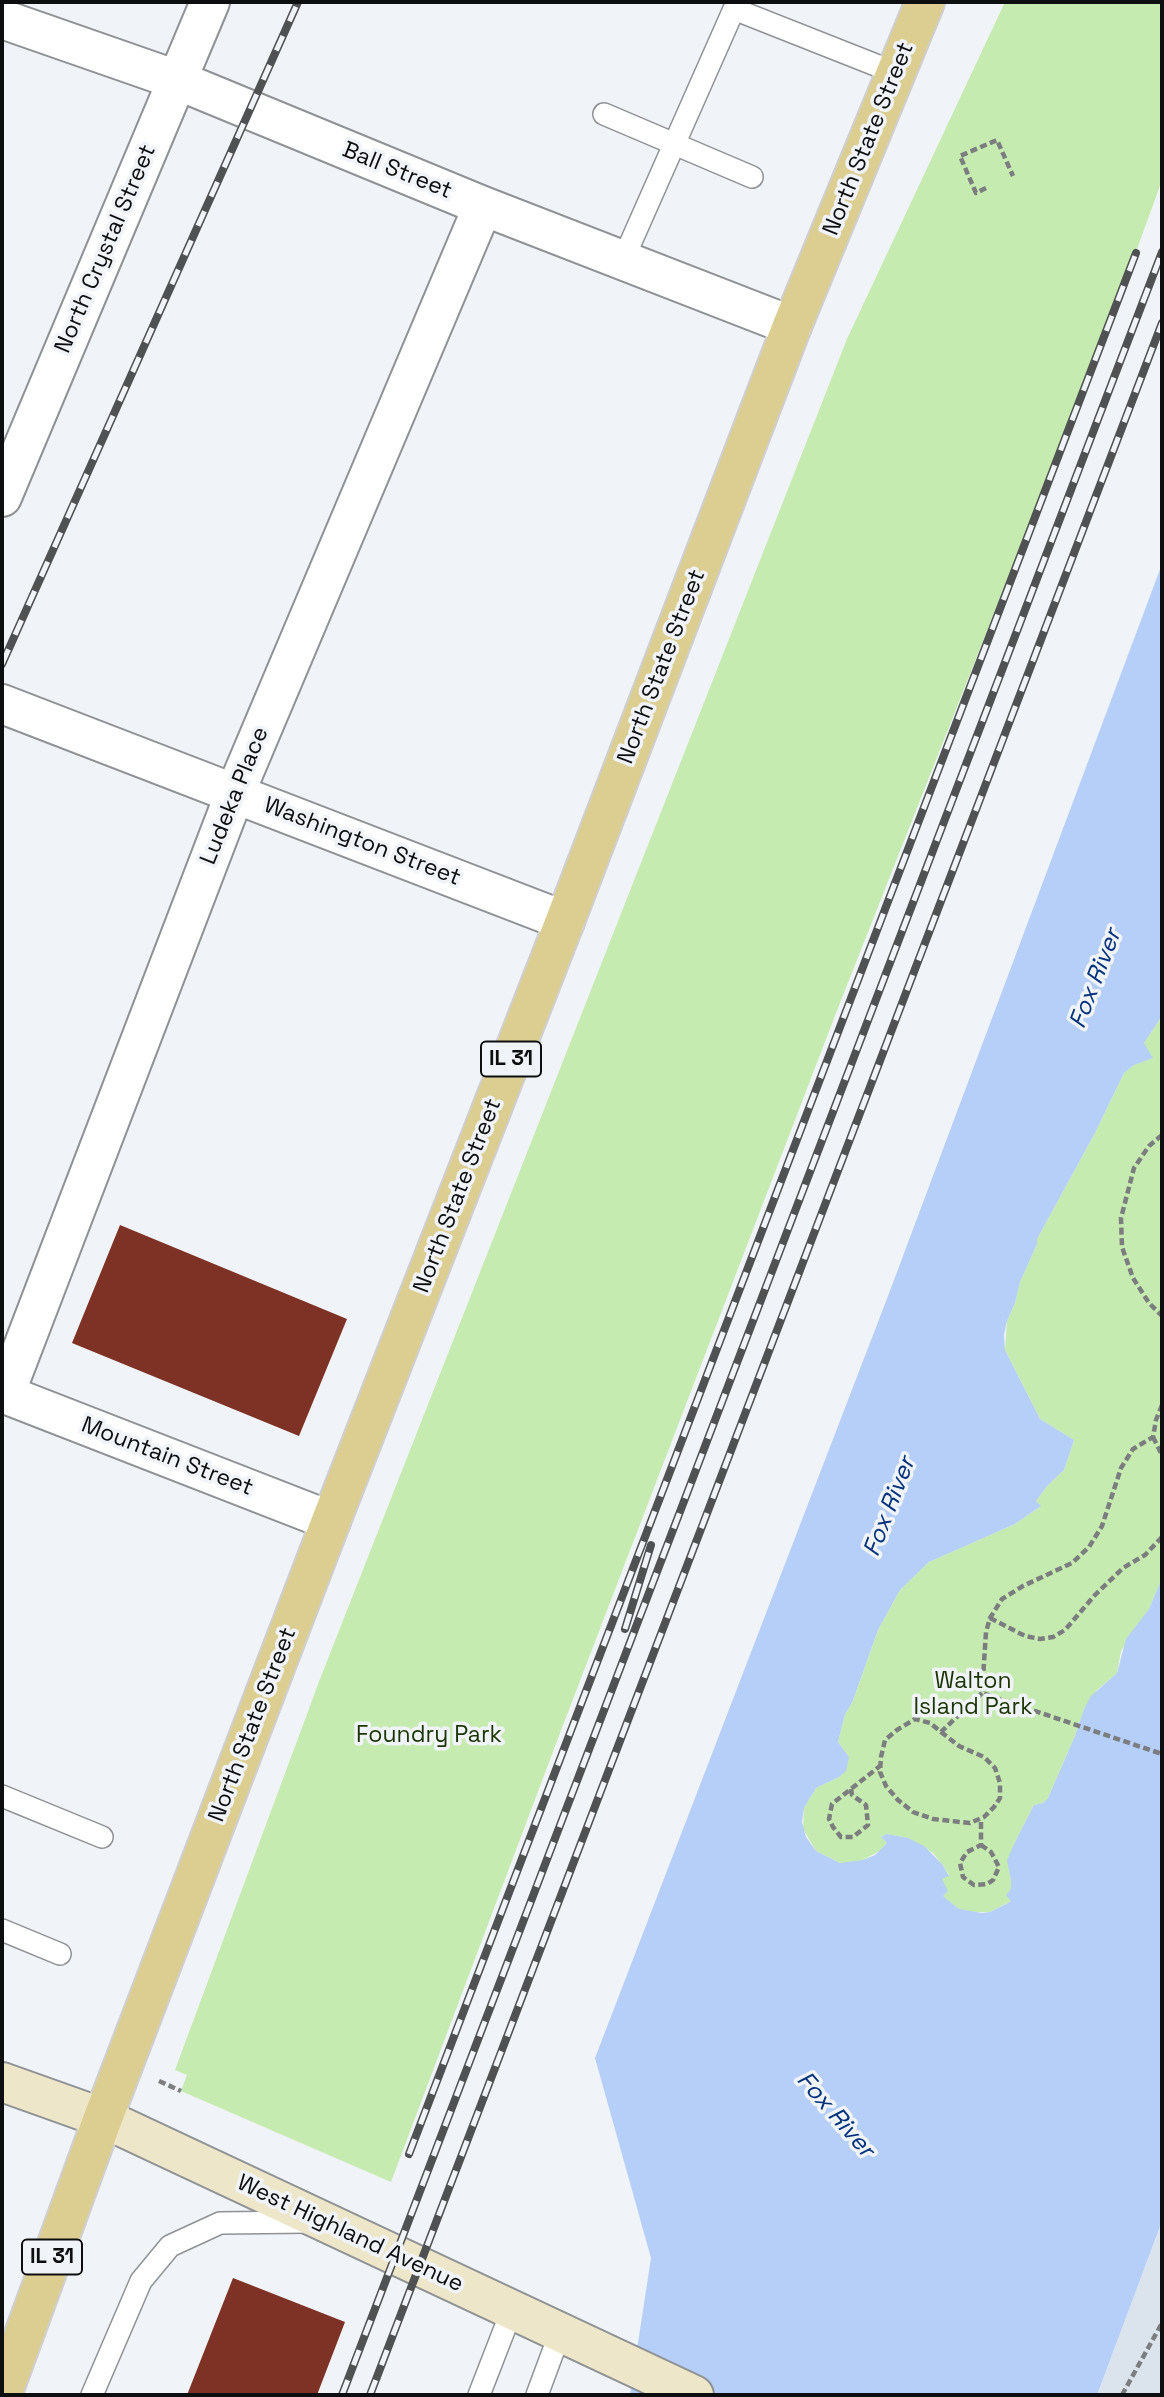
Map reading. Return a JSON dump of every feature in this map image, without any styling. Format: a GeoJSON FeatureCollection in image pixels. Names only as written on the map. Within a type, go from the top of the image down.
{"type":"FeatureCollection","features":[{"type":"Feature","properties":{"kind":"main road","name":"North State Street"},"geometry":{"type":"LineString","coordinates":[[2,2395],[103,2118],[331,1521],[792,326],[925,2]]}},
{"type":"Feature","properties":{"kind":"main road","name":"West Highland Avenue"},"geometry":{"type":"LineString","coordinates":[[2,2082],[103,2118],[694,2395]]}},
{"type":"Feature","properties":{"kind":"street","name":"North Crystal Street"},"geometry":{"type":"LineString","coordinates":[[2,497],[210,2]]}},
{"type":"Feature","properties":{"kind":"street","name":"Ball Street"},"geometry":{"type":"LineString","coordinates":[[2,19],[177,80],[483,206],[792,326]]}},
{"type":"Feature","properties":{"kind":"street","name":"Ludeka Place"},"geometry":{"type":"LineString","coordinates":[[4,1393],[235,793],[483,206]]}},
{"type":"Feature","properties":{"kind":"street","name":"Washington Street"},"geometry":{"type":"LineString","coordinates":[[2,704],[565,920]]}},
{"type":"Feature","properties":{"kind":"street","name":"Mountain Street"},"geometry":{"type":"LineString","coordinates":[[4,1393],[331,1521]]}},
{"type":"Feature","properties":{"kind":"lane"},"geometry":{"type":"LineString","coordinates":[[623,261],[674,145],[726,5],[896,73]]}},
{"type":"Feature","properties":{"kind":"lane"},"geometry":{"type":"LineString","coordinates":[[604,114],[752,177]]}},
{"type":"Feature","properties":{"kind":"lane"},"geometry":{"type":"LineString","coordinates":[[2,1796],[102,1837]]}},
{"type":"Feature","properties":{"kind":"lane"},"geometry":{"type":"LineString","coordinates":[[2,1930],[60,1954]]}},
{"type":"Feature","properties":{"kind":"lane"},"geometry":{"type":"LineString","coordinates":[[92,2395],[141,2281],[170,2246],[220,2223],[324,2222]]}},
{"type":"Feature","properties":{"kind":"lane"},"geometry":{"type":"LineString","coordinates":[[480,2395],[512,2309]]}},
{"type":"Feature","properties":{"kind":"lane"},"geometry":{"type":"LineString","coordinates":[[537,2395],[574,2339]]}},
{"type":"Feature","properties":{"kind":"path"},"geometry":{"type":"LineString","coordinates":[[986,188],[976,193],[960,156],[998,140],[1013,176]]}},
{"type":"Feature","properties":{"kind":"path"},"geometry":{"type":"LineString","coordinates":[[1162,1135],[1149,1146],[1134,1168],[1121,1219],[1122,1247],[1133,1278],[1149,1303],[1162,1316]]}},
{"type":"Feature","properties":{"kind":"path"},"geometry":{"type":"LineString","coordinates":[[1162,1405],[1153,1437],[1162,1455]]}},
{"type":"Feature","properties":{"kind":"path"},"geometry":{"type":"LineString","coordinates":[[941,1732],[982,1693],[986,1632],[990,1618],[1002,1599],[1072,1563],[1089,1547],[1102,1526],[1121,1468],[1133,1449],[1153,1437]]}},
{"type":"Feature","properties":{"kind":"path"},"geometry":{"type":"LineString","coordinates":[[990,1618],[1025,1636],[1040,1639],[1053,1637],[1065,1630],[1123,1568],[1146,1555],[1162,1537]]}},
{"type":"Feature","properties":{"kind":"path"},"geometry":{"type":"LineString","coordinates":[[982,1693],[1162,1754]]}},
{"type":"Feature","properties":{"kind":"path"},"geometry":{"type":"LineString","coordinates":[[915,1719],[930,1723],[941,1732],[958,1746],[984,1757],[995,1768],[1000,1783],[1000,1798],[981,1819],[971,1823],[953,1823],[913,1812],[886,1786],[880,1772],[885,1740],[915,1719]]}},
{"type":"Feature","properties":{"kind":"path"},"geometry":{"type":"LineString","coordinates":[[851,1789],[852,1795],[866,1805],[868,1825],[853,1836],[841,1837],[829,1819],[832,1804],[880,1766]]}},
{"type":"Feature","properties":{"kind":"path"},"geometry":{"type":"LineString","coordinates":[[981,1819],[981,1845]]}},
{"type":"Feature","properties":{"kind":"path"},"geometry":{"type":"LineString","coordinates":[[981,1845],[992,1852],[999,1867],[993,1881],[981,1886],[974,1885],[963,1877],[960,1863],[967,1852],[981,1845]]}},
{"type":"Feature","properties":{"kind":"path"},"geometry":{"type":"LineString","coordinates":[[1122,2395],[1162,2323]]}},
{"type":"Feature","properties":{"kind":"shaded area"},"geometry":{"type":"Polygon","coordinates":[[[1162,2221],[1162,2395],[1097,2395],[1162,2221]]]}},
{"type":"Feature","properties":{"kind":"green space","name":"Foundry Park"},"geometry":{"type":"Polygon","coordinates":[[[1005,2],[1162,2],[1162,180],[1128,274],[836,1013],[391,2182],[181,2091],[187,2075],[175,2070],[320,1679],[847,339],[1005,2]]]}},
{"type":"Feature","properties":{"kind":"green space","name":"Walton Island Park"},"geometry":{"type":"Polygon","coordinates":[[[1162,1016],[1162,1578],[1149,1609],[1121,1651],[1117,1673],[1097,1690],[1084,1709],[1048,1798],[1043,1803],[1034,1805],[1015,1842],[1008,1860],[1011,1901],[990,1912],[972,1912],[959,1909],[942,1896],[942,1879],[949,1875],[933,1853],[908,1838],[887,1834],[881,1837],[887,1843],[881,1850],[854,1863],[840,1863],[816,1851],[803,1829],[804,1808],[816,1788],[839,1777],[849,1757],[838,1742],[845,1714],[852,1703],[878,1630],[900,1590],[929,1562],[1015,1524],[1040,1507],[1036,1501],[1064,1470],[1074,1440],[1040,1419],[1005,1350],[1007,1321],[1037,1239],[1095,1133],[1124,1073],[1134,1065],[1144,1043],[1162,1016]]]}},
{"type":"Feature","properties":{"kind":"water","name":"Fox River"},"geometry":{"type":"Polygon","coordinates":[[[1162,564],[1162,1016],[1144,1043],[1153,1058],[1134,1065],[1124,1073],[1095,1133],[1037,1239],[1004,1335],[1005,1350],[1040,1419],[1074,1440],[1064,1470],[1036,1501],[1041,1506],[1015,1524],[929,1562],[900,1590],[878,1630],[852,1703],[845,1714],[838,1742],[849,1757],[846,1771],[816,1788],[804,1808],[802,1822],[806,1837],[816,1851],[840,1863],[863,1860],[875,1855],[887,1843],[881,1837],[887,1834],[908,1838],[924,1846],[942,1864],[949,1876],[942,1879],[948,1891],[943,1896],[959,1909],[990,1912],[1011,1901],[1006,1895],[1011,1889],[1007,1860],[1015,1842],[1034,1805],[1043,1803],[1048,1798],[1084,1709],[1091,1696],[1117,1673],[1126,1639],[1149,1609],[1162,1578],[1162,2221],[1097,2395],[630,2395],[651,2258],[595,2058],[888,1296],[1162,564]]]}},
{"type":"Feature","properties":{"kind":"building"},"geometry":{"type":"Polygon","coordinates":[[[120,1225],[347,1319],[299,1436],[72,1343],[120,1225]]]}},
{"type":"Feature","properties":{"kind":"building"},"geometry":{"type":"Polygon","coordinates":[[[233,2278],[345,2322],[317,2395],[187,2395],[233,2278]]]}},
{"type":"Feature","properties":{"kind":"railway"},"geometry":{"type":"LineString","coordinates":[[2,664],[298,2]]}},
{"type":"Feature","properties":{"kind":"railway"},"geometry":{"type":"LineString","coordinates":[[342,2395],[1162,252]]}},
{"type":"Feature","properties":{"kind":"railway"},"geometry":{"type":"LineString","coordinates":[[409,2154],[1136,253]]}},
{"type":"Feature","properties":{"kind":"railway"},"geometry":{"type":"LineString","coordinates":[[370,2395],[1162,323]]}},
{"type":"Feature","properties":{"kind":"railway"},"geometry":{"type":"LineString","coordinates":[[625,1629],[651,1545]]}}]}
